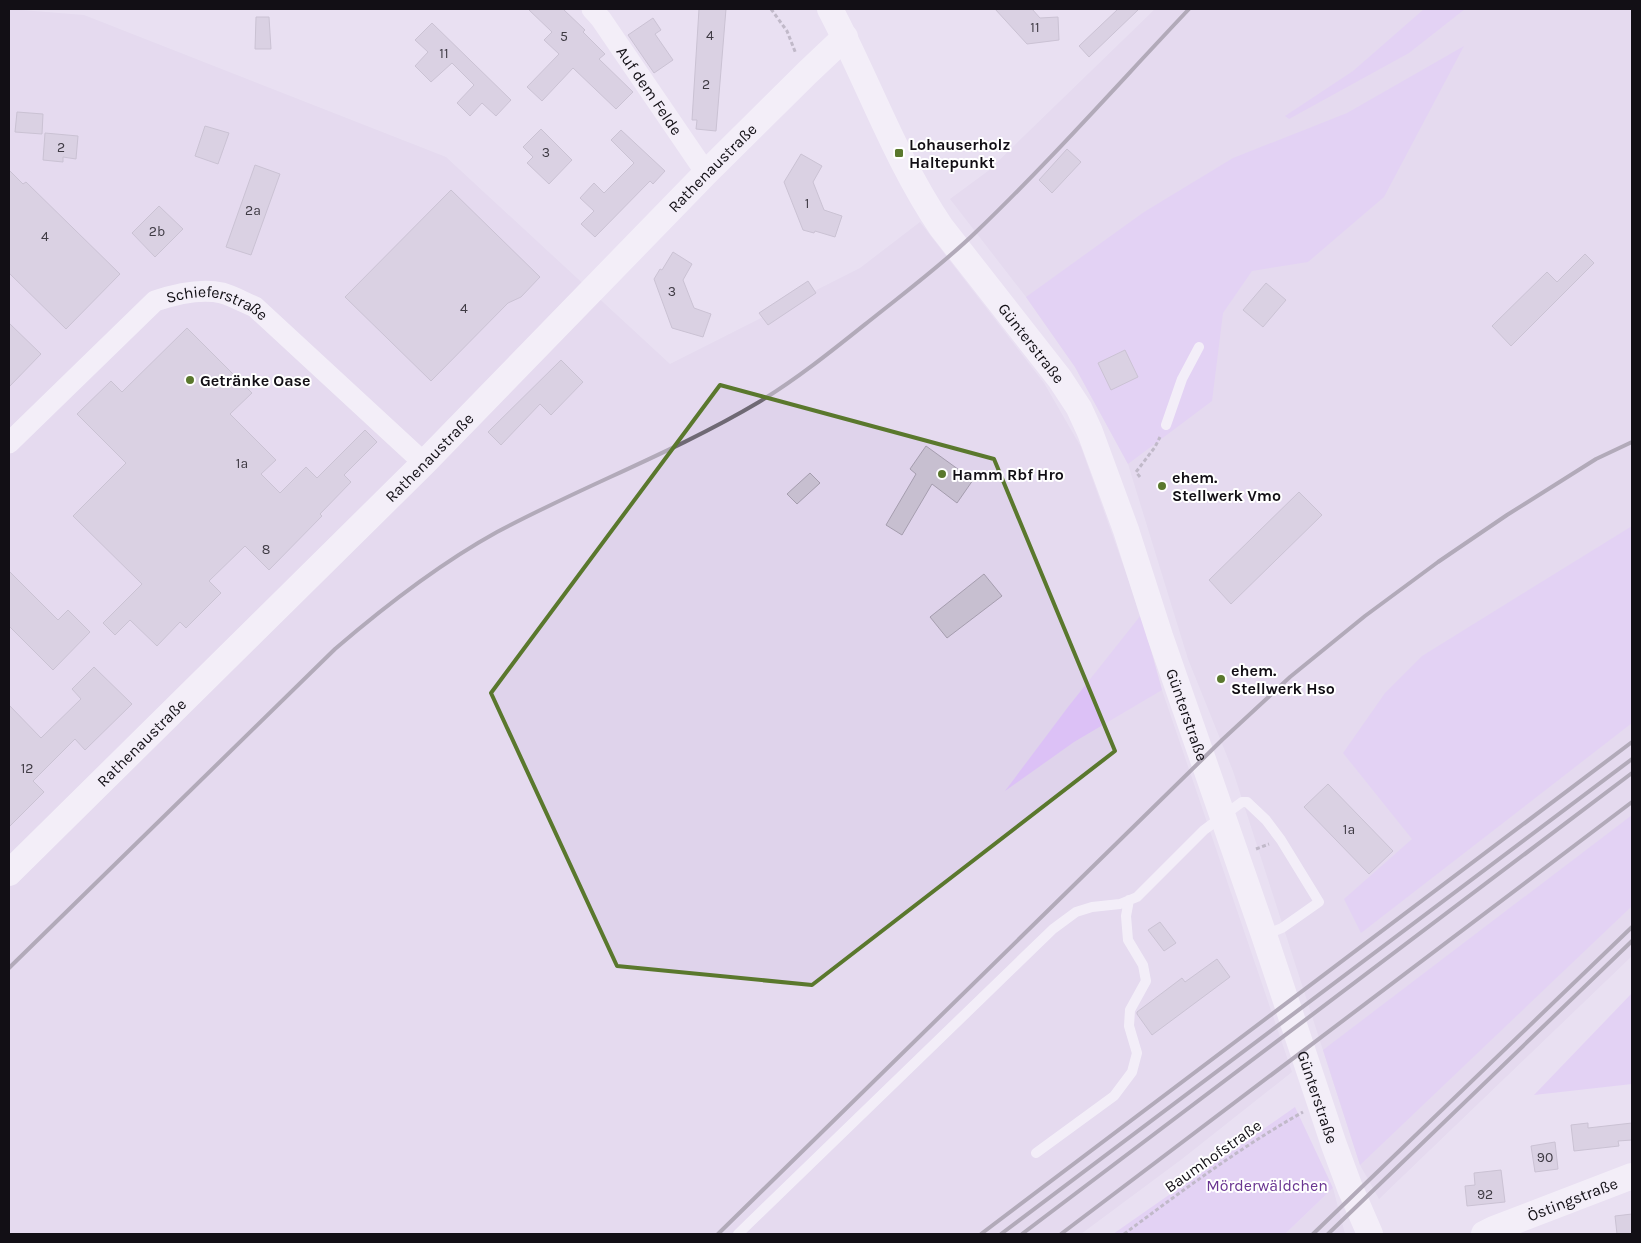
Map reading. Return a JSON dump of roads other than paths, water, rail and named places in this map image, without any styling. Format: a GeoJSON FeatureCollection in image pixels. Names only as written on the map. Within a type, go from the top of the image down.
{"type":"FeatureCollection","features":[{"type":"Feature","properties":{"kind":"street","name":"Auf dem Felde"},"geometry":{"type":"LineString","coordinates":[[592,9],[706,173]]}},
{"type":"Feature","properties":{"kind":"street","name":"Günterstraße"},"geometry":{"type":"LineString","coordinates":[[830,9],[927,207],[1060,379],[1079,408],[1090,432],[1126,530],[1163,646],[1264,935],[1320,1103],[1350,1188],[1370,1234]]}},
{"type":"Feature","properties":{"kind":"street","name":"Rathenaustraße"},"geometry":{"type":"LineString","coordinates":[[9,873],[424,463],[706,173],[845,37]]}},
{"type":"Feature","properties":{"kind":"street","name":"Schieferstraße"},"geometry":{"type":"LineString","coordinates":[[9,443],[155,301],[195,291],[221,293],[255,307],[424,463]]}},
{"type":"Feature","properties":{"kind":"street","name":"Östingstraße"},"geometry":{"type":"LineString","coordinates":[[1484,1234],[1632,1176]]}},
{"type":"Feature","properties":{"kind":"lane"},"geometry":{"type":"LineString","coordinates":[[1166,425],[1182,379],[1199,347]]}},
{"type":"Feature","properties":{"kind":"lane"},"geometry":{"type":"LineString","coordinates":[[738,1234],[1053,929],[1076,912],[1092,906],[1120,904],[1137,897],[1204,830],[1242,802],[1247,802],[1266,820],[1281,840],[1319,902],[1282,928],[1264,935]]}},
{"type":"Feature","properties":{"kind":"lane"},"geometry":{"type":"LineString","coordinates":[[1036,1153],[1114,1096],[1132,1072],[1137,1054],[1129,1026],[1130,1010],[1146,981],[1143,965],[1128,940],[1126,916],[1129,900]]}},
{"type":"Feature","properties":{"kind":"railway"},"geometry":{"type":"LineString","coordinates":[[9,968],[335,649],[373,617],[413,586],[475,544],[562,499],[695,437],[759,402],[815,364],[950,256],[976,232],[1057,150],[1189,9]]}},
{"type":"Feature","properties":{"kind":"railway"},"geometry":{"type":"LineString","coordinates":[[718,1234],[1222,740],[1290,677],[1365,616],[1438,562],[1507,515],[1596,459],[1632,442]]}},
{"type":"Feature","properties":{"kind":"railway"},"geometry":{"type":"LineString","coordinates":[[981,1234],[1632,742]]}},
{"type":"Feature","properties":{"kind":"railway"},"geometry":{"type":"LineString","coordinates":[[1001,1234],[1632,759]]}},
{"type":"Feature","properties":{"kind":"railway"},"geometry":{"type":"LineString","coordinates":[[1022,1234],[1632,773]]}},
{"type":"Feature","properties":{"kind":"railway"},"geometry":{"type":"LineString","coordinates":[[1061,1234],[1632,802]]}},
{"type":"Feature","properties":{"kind":"railway"},"geometry":{"type":"LineString","coordinates":[[1313,1234],[1632,927]]}},
{"type":"Feature","properties":{"kind":"railway"},"geometry":{"type":"LineString","coordinates":[[1328,1234],[1632,941]]}},
{"type":"Feature","properties":{"kind":"place","name":"Lohauserholz Haltepunkt"},"geometry":{"type":"Point","coordinates":[899,153]}},
{"type":"Feature","properties":{"kind":"place","name":"Getränke Oase"},"geometry":{"type":"Point","coordinates":[190,380]}},
{"type":"Feature","properties":{"kind":"place","name":"Hamm Rbf Hro"},"geometry":{"type":"Point","coordinates":[942,474]}},
{"type":"Feature","properties":{"kind":"place","name":"ehem. Stellwerk Vmo"},"geometry":{"type":"Point","coordinates":[1162,486]}},
{"type":"Feature","properties":{"kind":"place","name":"ehem. Stellwerk Hso"},"geometry":{"type":"Point","coordinates":[1221,679]}},
{"type":"Feature","properties":{"kind":"park label","name":"Mörderwäldchen"},"geometry":{"type":"Point","coordinates":[1267,1185]}}]}
